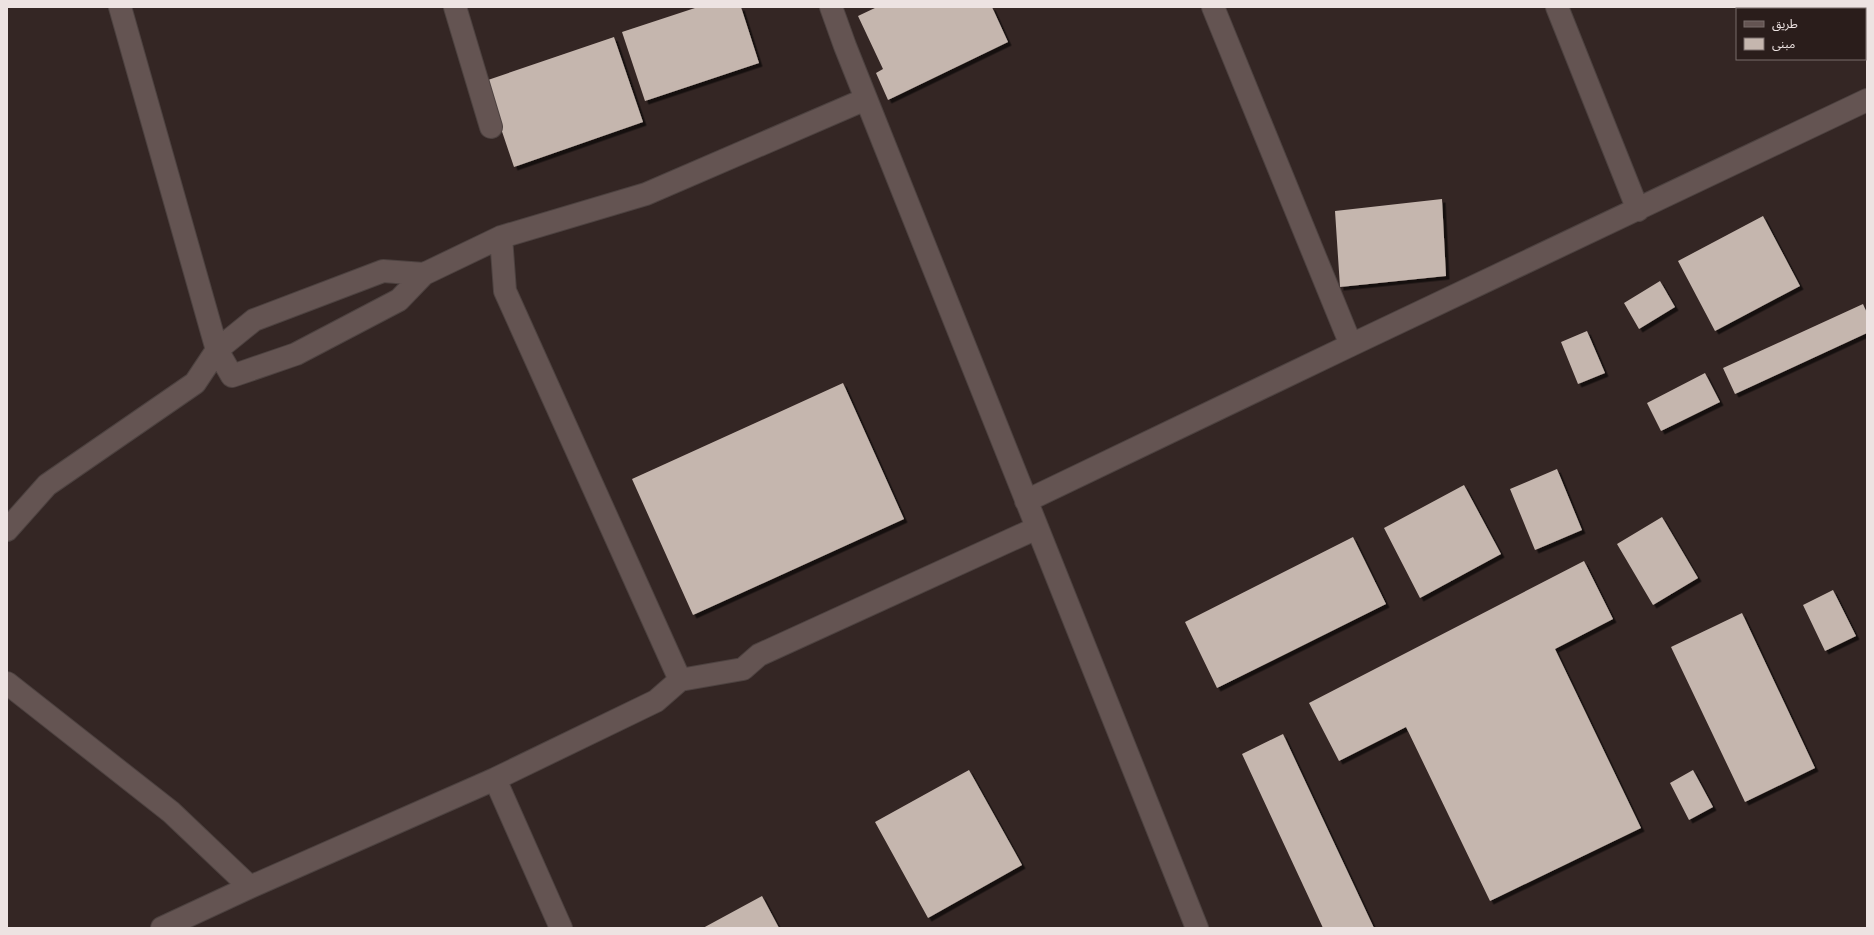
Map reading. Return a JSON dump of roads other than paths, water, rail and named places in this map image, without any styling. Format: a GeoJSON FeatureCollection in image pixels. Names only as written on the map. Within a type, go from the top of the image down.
{"type":"FeatureCollection","features":[{"type":"Feature","properties":{"kind":"street"},"geometry":{"type":"LineString","coordinates":[[120,7],[217,350],[232,376],[296,354],[399,300],[424,274],[501,237],[646,194],[866,99]]}},
{"type":"Feature","properties":{"kind":"street"},"geometry":{"type":"LineString","coordinates":[[455,7],[491,127]]}},
{"type":"Feature","properties":{"kind":"street"},"geometry":{"type":"LineString","coordinates":[[831,7],[866,99],[1197,928]]}},
{"type":"Feature","properties":{"kind":"street"},"geometry":{"type":"LineString","coordinates":[[1213,7],[1351,345]]}},
{"type":"Feature","properties":{"kind":"street"},"geometry":{"type":"LineString","coordinates":[[1557,7],[1638,210]]}},
{"type":"Feature","properties":{"kind":"street"},"geometry":{"type":"LineString","coordinates":[[1026,501],[1867,100]]}},
{"type":"Feature","properties":{"kind":"street"},"geometry":{"type":"LineString","coordinates":[[501,237],[505,291],[680,680]]}},
{"type":"Feature","properties":{"kind":"street"},"geometry":{"type":"LineString","coordinates":[[7,530],[47,485],[195,383],[217,350],[254,320],[383,271],[424,274]]}},
{"type":"Feature","properties":{"kind":"street"},"geometry":{"type":"LineString","coordinates":[[162,928],[250,887],[494,779],[656,701],[680,680],[743,669],[760,655],[1037,528]]}},
{"type":"Feature","properties":{"kind":"street"},"geometry":{"type":"LineString","coordinates":[[7,683],[171,812],[250,887]]}},
{"type":"Feature","properties":{"kind":"street"},"geometry":{"type":"LineString","coordinates":[[494,779],[561,928]]}}]}
